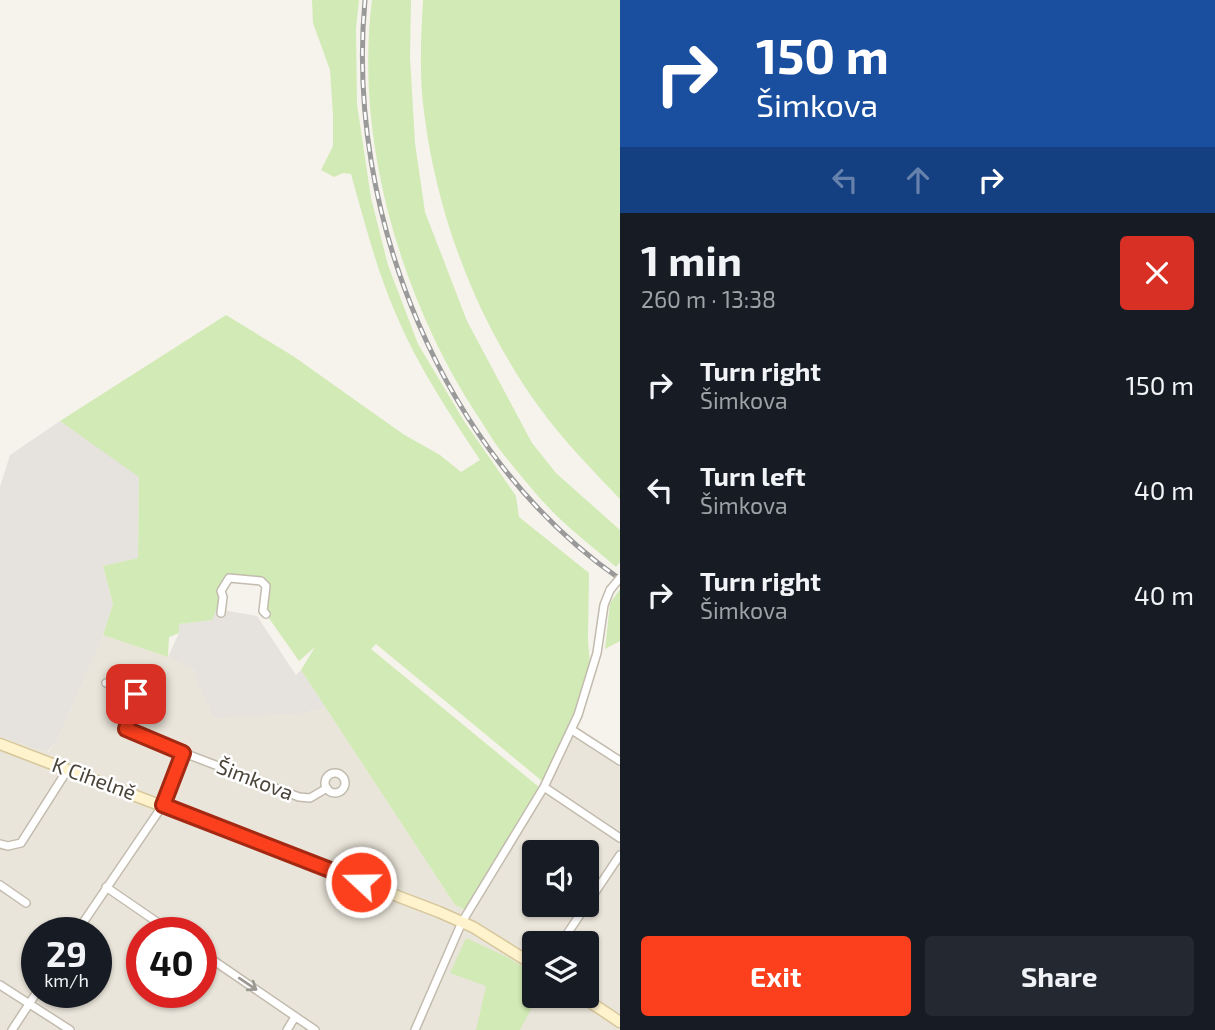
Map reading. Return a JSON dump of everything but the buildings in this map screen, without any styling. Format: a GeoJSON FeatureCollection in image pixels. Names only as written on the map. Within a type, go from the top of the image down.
{"type":"FeatureCollection","features":[{"type":"Feature","properties":{"kind":"street"},"geometry":{"type":"LineString","coordinates":[[221,613],[221,592],[229,578],[261,581],[266,586],[263,611],[267,614]]}},
{"type":"Feature","properties":{"kind":"street"},"geometry":{"type":"LineString","coordinates":[[415,1030],[462,922],[544,788],[572,730],[597,653],[604,605],[610,590],[620,578]]}},
{"type":"Feature","properties":{"kind":"street"},"geometry":{"type":"LineString","coordinates":[[106,683],[155,701]]}},
{"type":"Feature","properties":{"kind":"street","name":"Šimkova"},"geometry":{"type":"LineString","coordinates":[[136,694],[126,729],[299,797],[310,797],[327,788]]}},
{"type":"Feature","properties":{"kind":"street"},"geometry":{"type":"LineString","coordinates":[[572,730],[620,761]]}},
{"type":"Feature","properties":{"kind":"street","name":"K Cihelně"},"geometry":{"type":"LineString","coordinates":[[0,744],[462,922],[522,958]]}},
{"type":"Feature","properties":{"kind":"street"},"geometry":{"type":"LineString","coordinates":[[86,917],[163,805],[183,753]]}},
{"type":"Feature","properties":{"kind":"street"},"geometry":{"type":"LineString","coordinates":[[0,844],[8,846],[21,842],[68,769]]}},
{"type":"Feature","properties":{"kind":"street"},"geometry":{"type":"LineString","coordinates":[[544,788],[620,838]]}},
{"type":"Feature","properties":{"kind":"street"},"geometry":{"type":"LineString","coordinates":[[569,931],[620,855]]}},
{"type":"Feature","properties":{"kind":"street"},"geometry":{"type":"LineString","coordinates":[[0,885],[26,903]]}},
{"type":"Feature","properties":{"kind":"street"},"geometry":{"type":"LineString","coordinates":[[106,887],[150,917]]}},
{"type":"Feature","properties":{"kind":"street"},"geometry":{"type":"LineString","coordinates":[[217,963],[315,1030]]}},
{"type":"Feature","properties":{"kind":"street"},"geometry":{"type":"LineString","coordinates":[[0,985],[21,998]]}},
{"type":"Feature","properties":{"kind":"street"},"geometry":{"type":"LineString","coordinates":[[12,1030],[27,1008]]}},
{"type":"Feature","properties":{"kind":"street"},"geometry":{"type":"LineString","coordinates":[[36,1008],[70,1030]]}},
{"type":"Feature","properties":{"kind":"street"},"geometry":{"type":"LineString","coordinates":[[599,1008],[620,1022]]}},
{"type":"Feature","properties":{"kind":"street"},"geometry":{"type":"LineString","coordinates":[[287,1030],[295,1017]]}},
{"type":"Feature","properties":{"kind":"shaded area"},"geometry":{"type":"Polygon","coordinates":[[[60,421],[139,476],[138,558],[103,566],[113,604],[102,638],[57,741],[47,752],[0,737],[0,487],[10,455],[60,421]]]}},
{"type":"Feature","properties":{"kind":"shaded area"},"geometry":{"type":"Polygon","coordinates":[[[216,609],[257,616],[296,675],[301,670],[326,708],[304,713],[215,718],[198,685],[195,670],[168,657],[179,633],[179,624],[212,620],[216,609]]]}},
{"type":"Feature","properties":{"kind":"shaded area"},"geometry":{"type":"Polygon","coordinates":[[[103,635],[168,657],[196,670],[198,686],[304,713],[326,708],[455,905],[464,910],[539,787],[570,724],[578,727],[620,755],[620,1030],[0,1030],[0,737],[48,752],[57,741],[103,635]]]}},
{"type":"Feature","properties":{"kind":"green space"},"geometry":{"type":"Polygon","coordinates":[[[312,0],[359,0],[356,28],[357,104],[371,198],[388,265],[418,344],[464,421],[516,496],[519,517],[589,573],[590,663],[570,724],[542,781],[376,644],[371,649],[539,787],[465,910],[455,905],[301,670],[315,647],[299,661],[266,614],[261,581],[229,578],[212,620],[179,624],[179,633],[169,637],[168,657],[103,635],[113,604],[103,566],[138,558],[139,477],[60,421],[226,315],[293,356],[461,472],[480,460],[434,388],[404,332],[376,261],[351,174],[343,173],[334,177],[321,170],[333,146],[333,115],[330,70],[313,23],[312,0]]]}},
{"type":"Feature","properties":{"kind":"green space"},"geometry":{"type":"Polygon","coordinates":[[[372,0],[411,0],[410,57],[415,143],[425,212],[467,321],[532,443],[556,473],[620,530],[620,562],[616,567],[553,512],[500,450],[450,370],[426,321],[389,216],[377,162],[370,107],[368,53],[372,0]]]}},
{"type":"Feature","properties":{"kind":"green space"},"geometry":{"type":"Polygon","coordinates":[[[423,0],[620,0],[620,499],[588,466],[539,407],[497,339],[463,267],[439,190],[424,112],[421,70],[423,0]]]}},
{"type":"Feature","properties":{"kind":"green space"},"geometry":{"type":"Polygon","coordinates":[[[620,589],[620,641],[605,649],[610,603],[620,589]]]}},
{"type":"Feature","properties":{"kind":"green space"},"geometry":{"type":"Polygon","coordinates":[[[466,938],[522,966],[522,1008],[532,1008],[520,1030],[476,1030],[486,986],[450,973],[466,938]]]}},
{"type":"Feature","properties":{"kind":"railway"},"geometry":{"type":"LineString","coordinates":[[365,0],[363,81],[371,163],[390,244],[418,323],[456,398],[502,466],[557,528],[620,579]]}},
{"type":"Feature","properties":{"kind":"route"},"geometry":{"type":"LineString","coordinates":[[136,694],[126,729],[183,753],[163,805],[361,882]]}}]}
